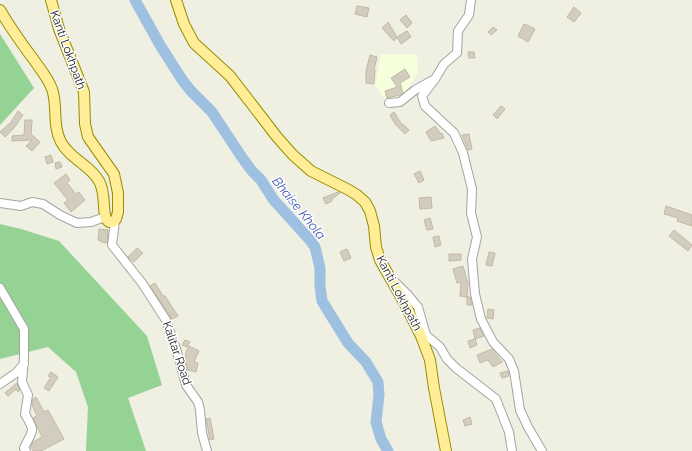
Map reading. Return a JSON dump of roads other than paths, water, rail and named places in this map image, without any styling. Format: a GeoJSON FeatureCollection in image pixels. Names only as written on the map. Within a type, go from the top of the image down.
{"type":"FeatureCollection","features":[{"type":"Feature","properties":{"kind":"main road","name":"Kanti Lokhpath"},"geometry":{"type":"LineString","coordinates":[[51,0],[59,29],[84,92],[85,124],[88,137],[114,174],[118,193],[118,206],[115,221]]}},
{"type":"Feature","properties":{"kind":"main road","name":"Kanti Lokhpath"},"geometry":{"type":"LineString","coordinates":[[176,0],[184,24],[194,43],[230,76],[277,138],[311,171],[349,190],[365,202],[374,226],[376,248],[380,260],[422,336],[430,360],[446,451]]}},
{"type":"Feature","properties":{"kind":"main road"},"geometry":{"type":"LineString","coordinates":[[0,10],[49,83],[54,98],[56,132],[60,142],[65,149],[88,168],[100,182],[103,192],[105,217],[109,222],[115,221]]}},
{"type":"Feature","properties":{"kind":"street"},"geometry":{"type":"LineString","coordinates":[[471,0],[469,15],[458,31],[457,53],[444,64],[422,96],[426,106],[454,133],[463,153],[472,189],[471,213],[477,237],[472,259],[475,294],[481,319],[493,342],[510,359],[514,371],[520,410],[542,451]]}},
{"type":"Feature","properties":{"kind":"street"},"geometry":{"type":"LineString","coordinates":[[389,103],[400,102],[416,90],[435,79]]}},
{"type":"Feature","properties":{"kind":"street"},"geometry":{"type":"LineString","coordinates":[[0,203],[21,206],[32,202],[43,204],[60,215],[77,223],[91,222],[105,217]]}},
{"type":"Feature","properties":{"kind":"street","name":"Kalitar Road"},"geometry":{"type":"LineString","coordinates":[[115,221],[112,245],[142,283],[166,320],[186,385],[198,402],[202,433],[207,451]]}},
{"type":"Feature","properties":{"kind":"street"},"geometry":{"type":"LineString","coordinates":[[389,277],[418,307],[426,335],[440,347],[447,359],[456,368],[496,399],[509,432],[512,451]]}},
{"type":"Feature","properties":{"kind":"street"},"geometry":{"type":"LineString","coordinates":[[0,288],[24,329],[24,364],[22,382],[28,395],[25,414],[32,427],[32,436],[24,448],[26,451]]}},
{"type":"Feature","properties":{"kind":"street"},"geometry":{"type":"LineString","coordinates":[[0,384],[24,364]]}},
{"type":"Feature","properties":{"kind":"waterway","name":"Bhaise Khola"},"geometry":{"type":"LineString","coordinates":[[135,0],[160,45],[183,81],[212,112],[241,156],[261,180],[273,199],[315,247],[320,268],[322,301],[348,343],[366,362],[378,382],[379,395],[376,422],[381,439],[388,451]]}}]}
